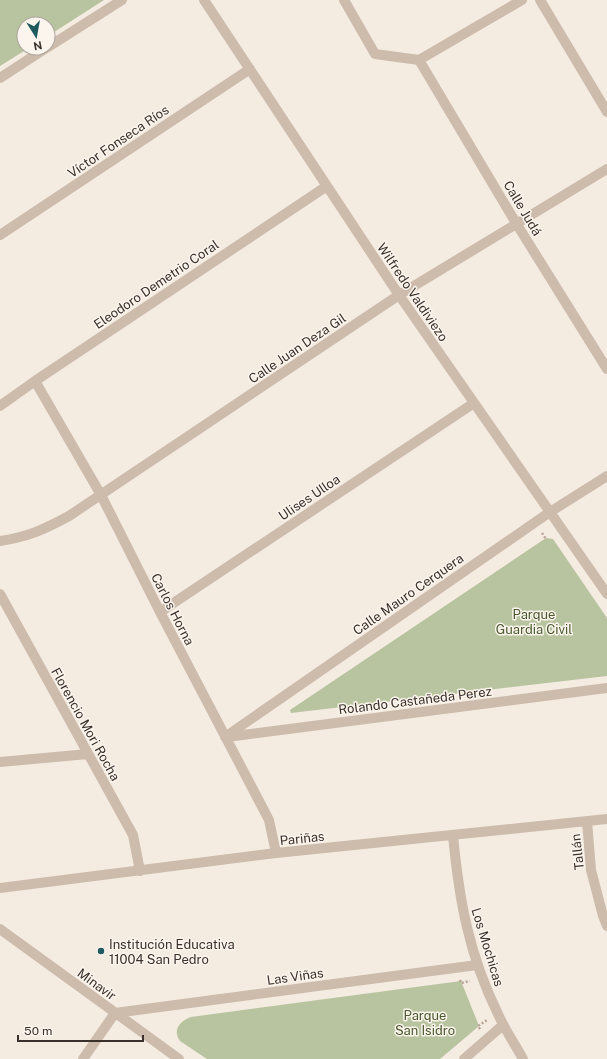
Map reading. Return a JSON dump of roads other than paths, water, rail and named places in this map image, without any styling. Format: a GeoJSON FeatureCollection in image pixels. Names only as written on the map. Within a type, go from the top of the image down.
{"type":"FeatureCollection","features":[{"type":"Feature","properties":{"kind":"street"},"geometry":{"type":"LineString","coordinates":[[56,42],[122,0]]}},
{"type":"Feature","properties":{"kind":"street","name":"Wilfredo Valdiviezo"},"geometry":{"type":"LineString","coordinates":[[204,0],[399,295],[607,594]]}},
{"type":"Feature","properties":{"kind":"street"},"geometry":{"type":"LineString","coordinates":[[344,0],[375,54],[419,60],[522,0]]}},
{"type":"Feature","properties":{"kind":"street"},"geometry":{"type":"LineString","coordinates":[[540,0],[607,112]]}},
{"type":"Feature","properties":{"kind":"street"},"geometry":{"type":"LineString","coordinates":[[0,78],[34,56]]}},
{"type":"Feature","properties":{"kind":"street","name":"Calle Judá"},"geometry":{"type":"LineString","coordinates":[[419,60],[516,223],[607,369]]}},
{"type":"Feature","properties":{"kind":"street","name":"Víctor Fonseca Ríos"},"geometry":{"type":"LineString","coordinates":[[0,235],[250,69]]}},
{"type":"Feature","properties":{"kind":"street","name":"Calle Juan Deza Gil"},"geometry":{"type":"LineString","coordinates":[[0,541],[21,538],[43,530],[69,516],[399,295],[607,169]]}},
{"type":"Feature","properties":{"kind":"street","name":"Eleodoro Demetrio Coral"},"geometry":{"type":"LineString","coordinates":[[0,406],[35,381],[327,186]]}},
{"type":"Feature","properties":{"kind":"street","name":"Carlos Horna"},"geometry":{"type":"LineString","coordinates":[[35,381],[101,496],[269,820],[276,854]]}},
{"type":"Feature","properties":{"kind":"street","name":"Ulises Ulloa"},"geometry":{"type":"LineString","coordinates":[[160,612],[474,403]]}},
{"type":"Feature","properties":{"kind":"street","name":"Calle Mauro Cerquera"},"geometry":{"type":"LineString","coordinates":[[225,737],[550,512],[607,476]]}},
{"type":"Feature","properties":{"kind":"street","name":"Florencio Mori Rocha"},"geometry":{"type":"LineString","coordinates":[[0,594],[133,835],[140,871]]}},
{"type":"Feature","properties":{"kind":"street","name":"Rolando Castañeda Perez"},"geometry":{"type":"LineString","coordinates":[[225,737],[607,688]]}},
{"type":"Feature","properties":{"kind":"street"},"geometry":{"type":"LineString","coordinates":[[0,762],[88,754]]}},
{"type":"Feature","properties":{"kind":"street","name":"Pariñas"},"geometry":{"type":"LineString","coordinates":[[0,888],[276,854],[607,819]]}},
{"type":"Feature","properties":{"kind":"street","name":"Tallán"},"geometry":{"type":"LineString","coordinates":[[587,821],[591,870],[607,926]]}},
{"type":"Feature","properties":{"kind":"street","name":"Los Mochicas"},"geometry":{"type":"LineString","coordinates":[[453,835],[457,879],[465,922],[477,965],[503,1025],[523,1059]]}},
{"type":"Feature","properties":{"kind":"street","name":"Minavir"},"geometry":{"type":"LineString","coordinates":[[0,929],[179,1059]]}},
{"type":"Feature","properties":{"kind":"street","name":"Las Viñas"},"geometry":{"type":"LineString","coordinates":[[115,1013],[477,965]]}},
{"type":"Feature","properties":{"kind":"street"},"geometry":{"type":"LineString","coordinates":[[83,1059],[115,1013]]}},
{"type":"Feature","properties":{"kind":"street"},"geometry":{"type":"LineString","coordinates":[[464,1059],[503,1025]]}},
{"type":"Feature","properties":{"kind":"place","name":"Institución Educativa 11004 San Pedro"},"geometry":{"type":"Point","coordinates":[101,951]}},
{"type":"Feature","properties":{"kind":"park label","name":"Parque Guardia Civil"},"geometry":{"type":"Point","coordinates":[534,622]}},
{"type":"Feature","properties":{"kind":"park label","name":"Parque San Isidro"},"geometry":{"type":"Point","coordinates":[425,1022]}}]}
